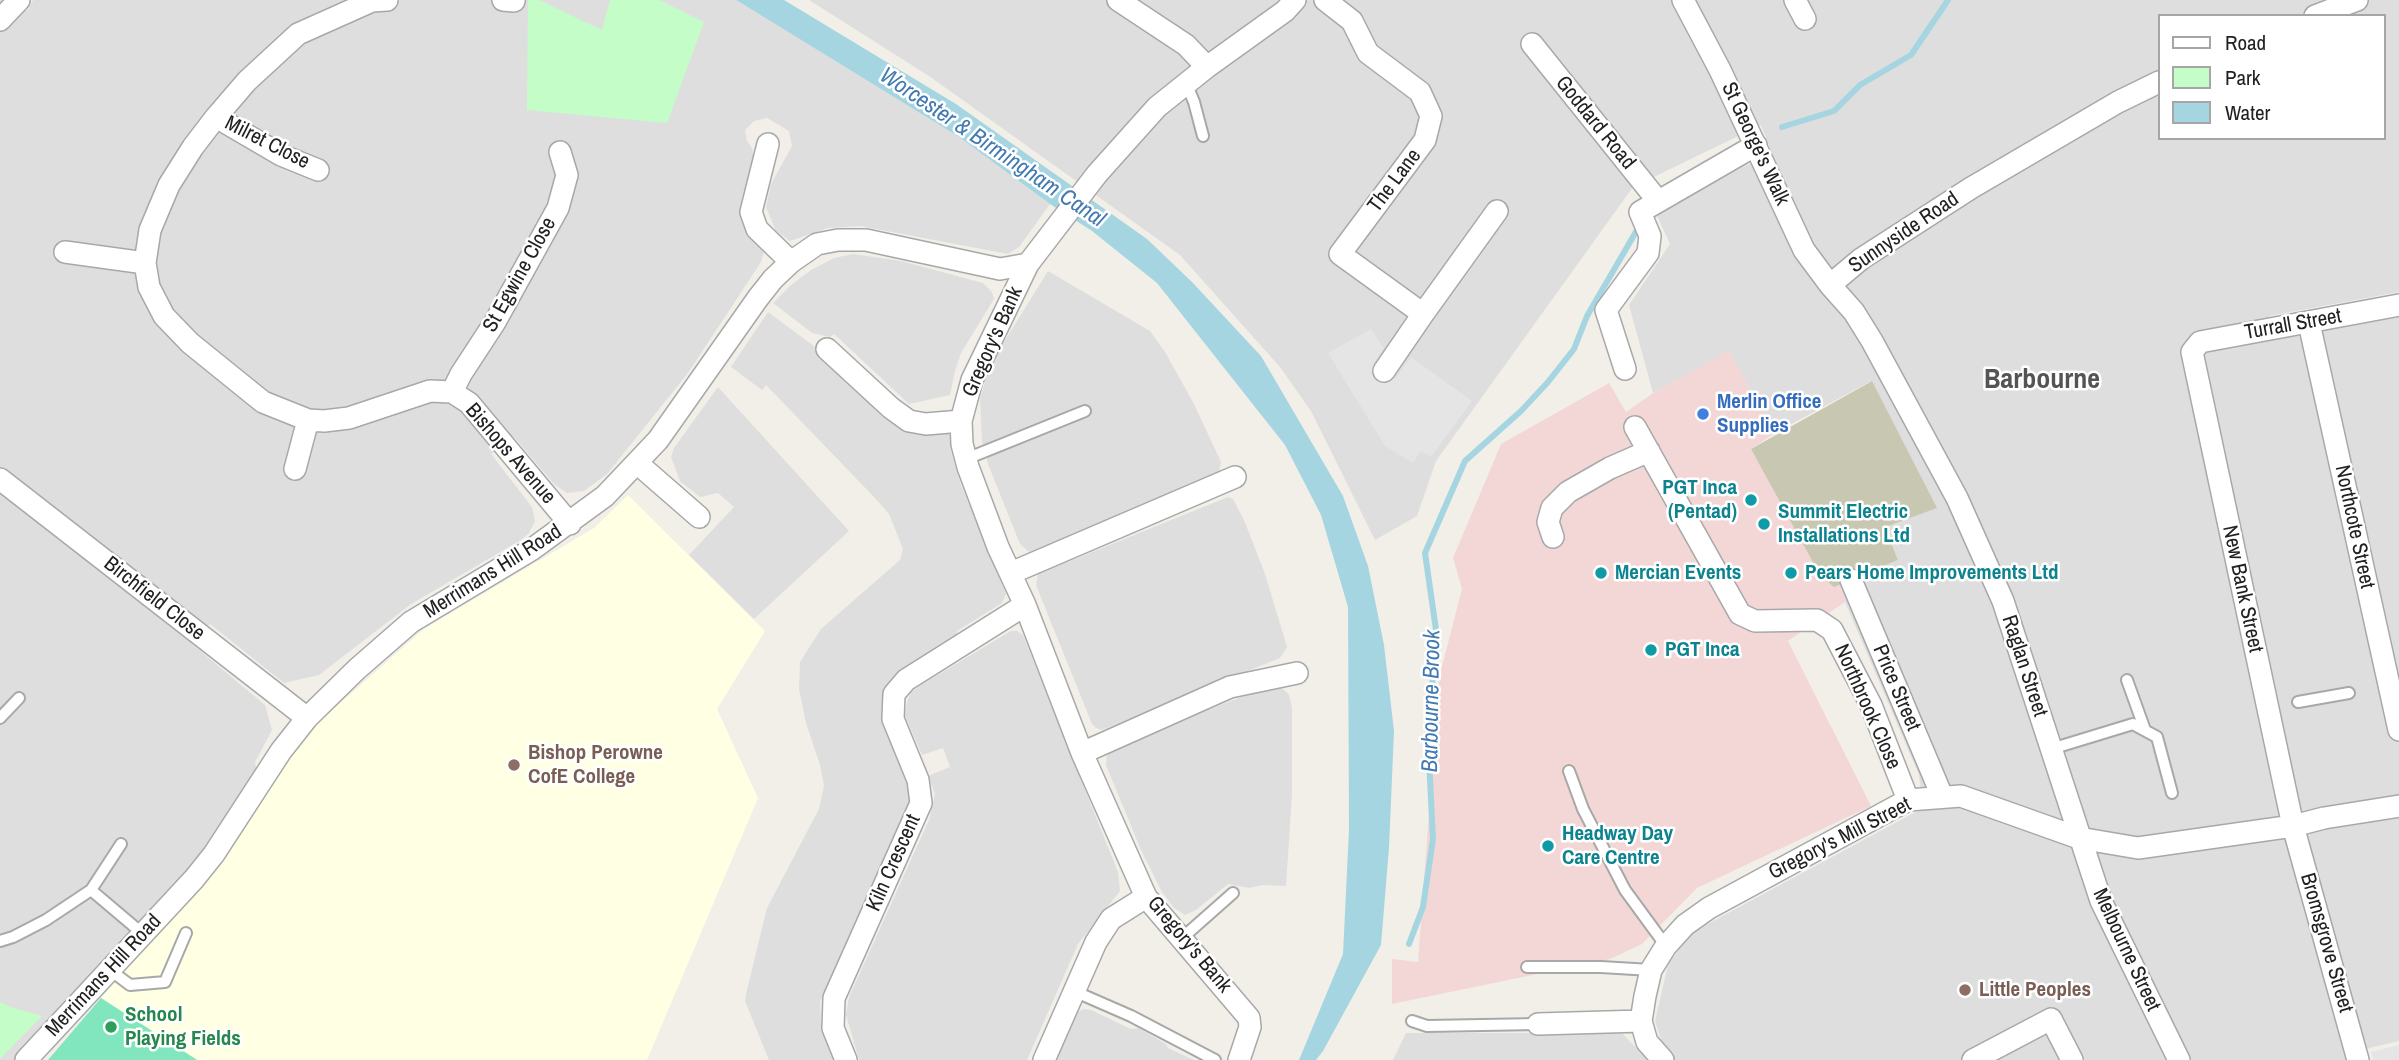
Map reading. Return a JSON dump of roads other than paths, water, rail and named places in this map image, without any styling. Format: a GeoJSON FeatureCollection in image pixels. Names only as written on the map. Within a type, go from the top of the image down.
{"type":"FeatureCollection","features":[{"type":"Feature","properties":{"kind":"street"},"geometry":{"type":"LineString","coordinates":[[0,20],[19,0]]}},
{"type":"Feature","properties":{"kind":"street","name":"Bishops Avenue"},"geometry":{"type":"LineString","coordinates":[[387,0],[361,3],[298,34],[247,81],[216,117],[169,185],[149,230],[145,263],[149,287],[164,316],[190,343],[264,402],[308,420],[349,418],[430,391],[452,392],[469,403],[570,524]]}},
{"type":"Feature","properties":{"kind":"street"},"geometry":{"type":"LineString","coordinates":[[1118,0],[1186,46],[1207,67]]}},
{"type":"Feature","properties":{"kind":"street","name":"Gregory's Bank"},"geometry":{"type":"LineString","coordinates":[[1239,1060],[1250,1027],[1249,1018],[1146,897],[1082,753],[1011,573],[998,547],[966,458],[961,421],[972,380],[1028,264],[1053,231],[1133,131],[1186,83],[1285,11],[1295,0]]}},
{"type":"Feature","properties":{"kind":"street","name":"The Lane"},"geometry":{"type":"LineString","coordinates":[[1325,0],[1352,21],[1368,53],[1420,92],[1431,116],[1425,140],[1340,254],[1423,314]]}},
{"type":"Feature","properties":{"kind":"street","name":"St George's Walk"},"geometry":{"type":"LineString","coordinates":[[1683,0],[1756,145],[1804,250],[1830,285]]}},
{"type":"Feature","properties":{"kind":"street"},"geometry":{"type":"LineString","coordinates":[[1796,0],[1805,19]]}},
{"type":"Feature","properties":{"kind":"street"},"geometry":{"type":"LineString","coordinates":[[2320,14],[2357,0]]}},
{"type":"Feature","properties":{"kind":"street","name":"Goddard Road"},"geometry":{"type":"LineString","coordinates":[[1532,44],[1658,201]]}},
{"type":"Feature","properties":{"kind":"street","name":"Sunnyside Road"},"geometry":{"type":"LineString","coordinates":[[1958,498],[1872,341],[1854,312],[1830,285],[1861,259],[1971,188],[2118,102],[2158,82]]}},
{"type":"Feature","properties":{"kind":"street","name":"Milret Close"},"geometry":{"type":"LineString","coordinates":[[216,117],[281,155],[318,170]]}},
{"type":"Feature","properties":{"kind":"street"},"geometry":{"type":"LineString","coordinates":[[768,144],[751,212],[757,229],[791,262]]}},
{"type":"Feature","properties":{"kind":"street"},"geometry":{"type":"LineString","coordinates":[[1626,369],[1606,310],[1648,253],[1650,236],[1640,212],[1756,145]]}},
{"type":"Feature","properties":{"kind":"street","name":"St Egwine Close"},"geometry":{"type":"LineString","coordinates":[[452,392],[495,322],[558,208],[567,174],[560,152]]}},
{"type":"Feature","properties":{"kind":"street"},"geometry":{"type":"LineString","coordinates":[[1384,371],[1497,211]]}},
{"type":"Feature","properties":{"kind":"street","name":"Merrimans Hill Road"},"geometry":{"type":"LineString","coordinates":[[26,1060],[207,862],[281,751],[307,718],[356,669],[411,622],[531,550],[605,496],[658,440],[758,298],[791,262],[817,244],[838,240],[866,240],[1000,269],[1028,264]]}},
{"type":"Feature","properties":{"kind":"street"},"geometry":{"type":"LineString","coordinates":[[65,252],[145,263]]}},
{"type":"Feature","properties":{"kind":"street","name":"Turrall Street"},"geometry":{"type":"LineString","coordinates":[[2192,352],[2200,342],[2399,305]]}},
{"type":"Feature","properties":{"kind":"street","name":"Northcote Street"},"geometry":{"type":"LineString","coordinates":[[2309,323],[2399,730]]}},
{"type":"Feature","properties":{"kind":"street","name":"Gregory's Bank"},"geometry":{"type":"LineString","coordinates":[[827,349],[891,408],[909,421],[926,424],[961,421]]}},
{"type":"Feature","properties":{"kind":"street","name":"New Bank Street"},"geometry":{"type":"LineString","coordinates":[[2192,352],[2275,709],[2293,826]]}},
{"type":"Feature","properties":{"kind":"street"},"geometry":{"type":"LineString","coordinates":[[295,469],[308,420]]}},
{"type":"Feature","properties":{"kind":"street","name":"Northbrook Close"},"geometry":{"type":"LineString","coordinates":[[1635,427],[1740,614],[1755,621],[1816,620],[1832,630],[1871,705],[1908,800]]}},
{"type":"Feature","properties":{"kind":"street"},"geometry":{"type":"LineString","coordinates":[[1553,537],[1548,522],[1552,508],[1568,492],[1610,468],[1650,451]]}},
{"type":"Feature","properties":{"kind":"street"},"geometry":{"type":"LineString","coordinates":[[637,463],[699,517]]}},
{"type":"Feature","properties":{"kind":"street"},"geometry":{"type":"LineString","coordinates":[[1011,573],[1235,477]]}},
{"type":"Feature","properties":{"kind":"street","name":"Birchfield Close"},"geometry":{"type":"LineString","coordinates":[[0,479],[307,718]]}},
{"type":"Feature","properties":{"kind":"street","name":"Raglan Street"},"geometry":{"type":"LineString","coordinates":[[1958,498],[2003,601],[2079,838]]}},
{"type":"Feature","properties":{"kind":"street","name":"Price Street"},"geometry":{"type":"LineString","coordinates":[[1851,580],[1942,796]]}},
{"type":"Feature","properties":{"kind":"street","name":"Kiln Crescent"},"geometry":{"type":"LineString","coordinates":[[846,1060],[833,1028],[834,998],[921,803],[918,780],[893,719],[894,694],[906,680],[1024,605]]}},
{"type":"Feature","properties":{"kind":"street"},"geometry":{"type":"LineString","coordinates":[[1082,753],[1230,687],[1297,673]]}},
{"type":"Feature","properties":{"kind":"street","name":"Gregory's Mill Street"},"geometry":{"type":"LineString","coordinates":[[1641,1021],[1651,970],[1666,946],[1685,925],[1709,908],[1908,800],[1961,796],[2079,838],[2138,848],[2293,826],[2324,818],[2399,806]]}},
{"type":"Feature","properties":{"kind":"street","name":"Bromsgrove Street"},"geometry":{"type":"LineString","coordinates":[[2293,826],[2358,1060]]}},
{"type":"Feature","properties":{"kind":"street","name":"Melbourne Street"},"geometry":{"type":"LineString","coordinates":[[2079,838],[2101,901],[2179,1060]]}},
{"type":"Feature","properties":{"kind":"street"},"geometry":{"type":"LineString","coordinates":[[1044,1060],[1096,942],[1111,919],[1146,897]]}},
{"type":"Feature","properties":{"kind":"street"},"geometry":{"type":"LineString","coordinates":[[1973,1060],[2050,1019],[2072,1060]]}},
{"type":"Feature","properties":{"kind":"street"},"geometry":{"type":"LineString","coordinates":[[1538,1024],[1641,1021],[1647,1042],[1663,1060]]}},
{"type":"Feature","properties":{"kind":"lane"},"geometry":{"type":"LineString","coordinates":[[1186,83],[1203,136]]}},
{"type":"Feature","properties":{"kind":"lane"},"geometry":{"type":"LineString","coordinates":[[966,458],[1085,411]]}},
{"type":"Feature","properties":{"kind":"lane"},"geometry":{"type":"LineString","coordinates":[[2127,680],[2146,730]]}},
{"type":"Feature","properties":{"kind":"lane"},"geometry":{"type":"LineString","coordinates":[[2298,702],[2349,693]]}},
{"type":"Feature","properties":{"kind":"lane"},"geometry":{"type":"LineString","coordinates":[[0,718],[19,698]]}},
{"type":"Feature","properties":{"kind":"lane"},"geometry":{"type":"LineString","coordinates":[[2050,748],[2133,724],[2157,737],[2172,793]]}},
{"type":"Feature","properties":{"kind":"lane"},"geometry":{"type":"LineString","coordinates":[[1569,771],[1583,808],[1625,890],[1666,946]]}},
{"type":"Feature","properties":{"kind":"lane"},"geometry":{"type":"LineString","coordinates":[[0,941],[46,920],[91,890],[121,844]]}},
{"type":"Feature","properties":{"kind":"lane"},"geometry":{"type":"LineString","coordinates":[[91,890],[143,934]]}},
{"type":"Feature","properties":{"kind":"lane"},"geometry":{"type":"LineString","coordinates":[[1181,939],[1233,893]]}},
{"type":"Feature","properties":{"kind":"lane"},"geometry":{"type":"LineString","coordinates":[[110,970],[131,985],[165,982],[186,933]]}},
{"type":"Feature","properties":{"kind":"lane"},"geometry":{"type":"LineString","coordinates":[[1527,967],[1651,970]]}},
{"type":"Feature","properties":{"kind":"lane"},"geometry":{"type":"LineString","coordinates":[[1076,992],[1131,1016],[1215,1060]]}},
{"type":"Feature","properties":{"kind":"lane"},"geometry":{"type":"LineString","coordinates":[[1412,1021],[1427,1026],[1538,1024]]}},
{"type":"Feature","properties":{"kind":"water","name":"Worcester & Birmingham Canal"},"geometry":{"type":"Polygon","coordinates":[[[736,0],[784,0],[956,104],[1147,239],[1192,282],[1261,356],[1343,496],[1368,566],[1384,645],[1394,731],[1389,848],[1381,945],[1316,1060],[1299,1060],[1343,954],[1349,829],[1348,607],[1321,515],[1285,445],[1157,283],[1092,231],[1050,204],[959,137],[736,0]]]}},
{"type":"Feature","properties":{"kind":"waterway","name":"Barbourne Brook"},"geometry":{"type":"LineString","coordinates":[[1782,127],[1834,111],[1860,85],[1911,55],[1948,0]]}},
{"type":"Feature","properties":{"kind":"waterway","name":"Barbourne Brook"},"geometry":{"type":"LineString","coordinates":[[1409,944],[1423,907],[1433,839],[1427,719],[1438,644],[1425,553],[1465,461],[1521,411],[1574,349],[1587,316],[1637,230]]}},
{"type":"Feature","properties":{"kind":"place","name":"Merlin Office Supplies"},"geometry":{"type":"Point","coordinates":[1703,414]}},
{"type":"Feature","properties":{"kind":"place","name":"PGT Inca (Pentad)"},"geometry":{"type":"Point","coordinates":[1751,500]}},
{"type":"Feature","properties":{"kind":"place","name":"Summit Electric Installations Ltd"},"geometry":{"type":"Point","coordinates":[1764,524]}},
{"type":"Feature","properties":{"kind":"place","name":"Mercian Events"},"geometry":{"type":"Point","coordinates":[1601,573]}},
{"type":"Feature","properties":{"kind":"place","name":"Pears Home Improvements Ltd"},"geometry":{"type":"Point","coordinates":[1791,573]}},
{"type":"Feature","properties":{"kind":"place","name":"PGT Inca"},"geometry":{"type":"Point","coordinates":[1651,650]}},
{"type":"Feature","properties":{"kind":"place","name":"Bishop Perowne CofE College"},"geometry":{"type":"Point","coordinates":[514,765]}},
{"type":"Feature","properties":{"kind":"place","name":"Headway Day Care Centre"},"geometry":{"type":"Point","coordinates":[1548,846]}},
{"type":"Feature","properties":{"kind":"place","name":"Little Peoples"},"geometry":{"type":"Point","coordinates":[1965,990]}},
{"type":"Feature","properties":{"kind":"place","name":"School Playing Fields"},"geometry":{"type":"Point","coordinates":[111,1027]}},
{"type":"Feature","properties":{"kind":"district","name":"Barbourne"},"geometry":{"type":"Point","coordinates":[2042,380]}}]}
